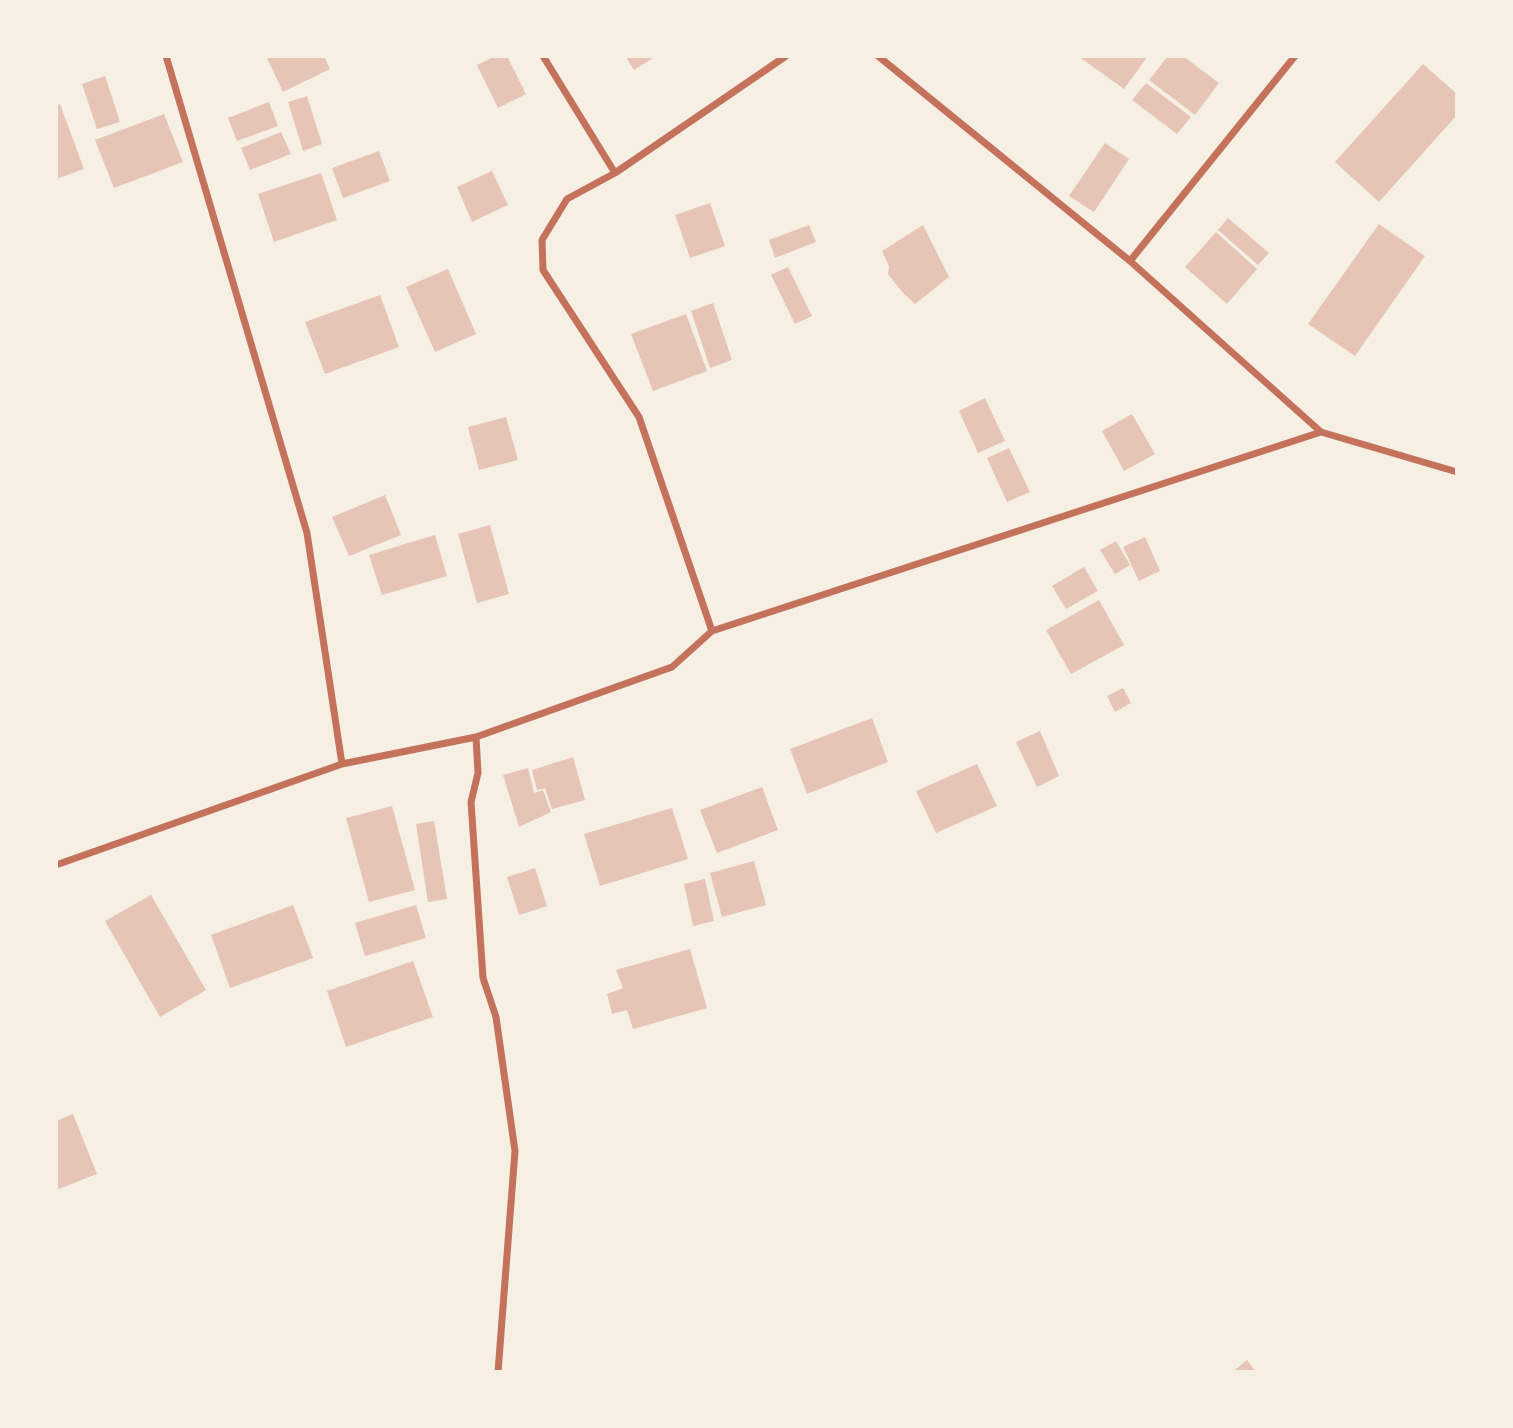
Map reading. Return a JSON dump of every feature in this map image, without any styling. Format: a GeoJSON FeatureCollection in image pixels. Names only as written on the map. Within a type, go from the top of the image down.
{"type":"FeatureCollection","features":[{"type":"Feature","properties":{"kind":"street"},"geometry":{"type":"LineString","coordinates":[[166,56],[307,533],[342,764]]}},
{"type":"Feature","properties":{"kind":"street"},"geometry":{"type":"LineString","coordinates":[[543,56],[615,173]]}},
{"type":"Feature","properties":{"kind":"street"},"geometry":{"type":"LineString","coordinates":[[712,631],[639,416],[543,270],[542,240],[567,199],[615,173],[786,56]]}},
{"type":"Feature","properties":{"kind":"street"},"geometry":{"type":"LineString","coordinates":[[878,56],[1130,261],[1321,432],[1457,472]]}},
{"type":"Feature","properties":{"kind":"street"},"geometry":{"type":"LineString","coordinates":[[1130,261],[1295,56]]}},
{"type":"Feature","properties":{"kind":"street"},"geometry":{"type":"LineString","coordinates":[[56,865],[342,764],[476,737],[672,667],[712,631],[1321,432]]}},
{"type":"Feature","properties":{"kind":"street"},"geometry":{"type":"LineString","coordinates":[[476,737],[478,773],[471,802],[483,978],[496,1017],[515,1151],[498,1372]]}},
{"type":"Feature","properties":{"kind":"building"},"geometry":{"type":"Polygon","coordinates":[[[266,56],[324,56],[330,69],[283,92],[266,56]]]}},
{"type":"Feature","properties":{"kind":"building"},"geometry":{"type":"Polygon","coordinates":[[[496,56],[507,56],[526,94],[498,108],[477,65],[496,56]]]}},
{"type":"Feature","properties":{"kind":"building"},"geometry":{"type":"Polygon","coordinates":[[[625,56],[656,56],[634,70],[625,56]]]}},
{"type":"Feature","properties":{"kind":"building"},"geometry":{"type":"Polygon","coordinates":[[[1078,56],[1148,56],[1124,89],[1078,56]]]}},
{"type":"Feature","properties":{"kind":"building"},"geometry":{"type":"Polygon","coordinates":[[[1168,56],[1183,56],[1219,83],[1195,115],[1149,80],[1168,56]]]}},
{"type":"Feature","properties":{"kind":"building"},"geometry":{"type":"Polygon","coordinates":[[[1423,64],[1457,94],[1457,115],[1379,202],[1335,162],[1423,64]]]}},
{"type":"Feature","properties":{"kind":"building"},"geometry":{"type":"Polygon","coordinates":[[[105,76],[120,122],[97,129],[82,84],[105,76]]]}},
{"type":"Feature","properties":{"kind":"building"},"geometry":{"type":"Polygon","coordinates":[[[1146,83],[1191,117],[1177,134],[1132,100],[1146,83]]]}},
{"type":"Feature","properties":{"kind":"building"},"geometry":{"type":"Polygon","coordinates":[[[307,96],[322,144],[303,151],[288,102],[307,96]]]}},
{"type":"Feature","properties":{"kind":"building"},"geometry":{"type":"Polygon","coordinates":[[[269,102],[278,126],[237,141],[228,118],[269,102]]]}},
{"type":"Feature","properties":{"kind":"building"},"geometry":{"type":"Polygon","coordinates":[[[60,104],[84,169],[56,179],[56,106],[60,104]]]}},
{"type":"Feature","properties":{"kind":"building"},"geometry":{"type":"Polygon","coordinates":[[[164,114],[183,162],[114,188],[95,140],[164,114]]]}},
{"type":"Feature","properties":{"kind":"building"},"geometry":{"type":"Polygon","coordinates":[[[281,132],[291,154],[250,170],[241,148],[281,132]]]}},
{"type":"Feature","properties":{"kind":"building"},"geometry":{"type":"Polygon","coordinates":[[[1105,143],[1129,159],[1094,212],[1069,196],[1105,143]]]}},
{"type":"Feature","properties":{"kind":"building"},"geometry":{"type":"Polygon","coordinates":[[[379,151],[390,181],[343,198],[332,168],[379,151]]]}},
{"type":"Feature","properties":{"kind":"building"},"geometry":{"type":"Polygon","coordinates":[[[492,171],[508,205],[472,222],[457,187],[492,171]]]}},
{"type":"Feature","properties":{"kind":"building"},"geometry":{"type":"Polygon","coordinates":[[[321,173],[337,220],[274,242],[258,194],[321,173]]]}},
{"type":"Feature","properties":{"kind":"building"},"geometry":{"type":"Polygon","coordinates":[[[710,203],[725,246],[690,258],[675,215],[710,203]]]}},
{"type":"Feature","properties":{"kind":"building"},"geometry":{"type":"Polygon","coordinates":[[[1228,218],[1269,253],[1258,265],[1218,230],[1228,218]]]}},
{"type":"Feature","properties":{"kind":"building"},"geometry":{"type":"Polygon","coordinates":[[[1379,224],[1425,256],[1355,356],[1308,324],[1379,224]]]}},
{"type":"Feature","properties":{"kind":"building"},"geometry":{"type":"Polygon","coordinates":[[[809,225],[816,242],[775,258],[769,240],[809,225]]]}},
{"type":"Feature","properties":{"kind":"building"},"geometry":{"type":"Polygon","coordinates":[[[923,225],[949,277],[915,304],[888,274],[889,266],[882,251],[923,225]]]}},
{"type":"Feature","properties":{"kind":"building"},"geometry":{"type":"Polygon","coordinates":[[[1216,232],[1257,269],[1227,304],[1185,267],[1216,232]]]}},
{"type":"Feature","properties":{"kind":"building"},"geometry":{"type":"Polygon","coordinates":[[[788,267],[812,316],[795,324],[771,275],[788,267]]]}},
{"type":"Feature","properties":{"kind":"building"},"geometry":{"type":"Polygon","coordinates":[[[448,269],[476,334],[435,352],[406,287],[448,269]]]}},
{"type":"Feature","properties":{"kind":"building"},"geometry":{"type":"Polygon","coordinates":[[[380,295],[399,347],[325,374],[305,322],[380,295]]]}},
{"type":"Feature","properties":{"kind":"building"},"geometry":{"type":"Polygon","coordinates":[[[713,303],[732,360],[710,368],[691,311],[713,303]]]}},
{"type":"Feature","properties":{"kind":"building"},"geometry":{"type":"Polygon","coordinates":[[[686,314],[707,371],[653,391],[631,334],[686,314]]]}},
{"type":"Feature","properties":{"kind":"building"},"geometry":{"type":"Polygon","coordinates":[[[985,398],[1005,441],[978,453],[959,411],[985,398]]]}},
{"type":"Feature","properties":{"kind":"building"},"geometry":{"type":"Polygon","coordinates":[[[1132,414],[1155,454],[1124,471],[1102,431],[1132,414]]]}},
{"type":"Feature","properties":{"kind":"building"},"geometry":{"type":"Polygon","coordinates":[[[506,417],[518,460],[479,470],[468,427],[506,417]]]}},
{"type":"Feature","properties":{"kind":"building"},"geometry":{"type":"Polygon","coordinates":[[[1009,448],[1030,492],[1007,502],[987,458],[1009,448]]]}},
{"type":"Feature","properties":{"kind":"building"},"geometry":{"type":"Polygon","coordinates":[[[385,495],[401,535],[349,556],[332,517],[385,495]]]}},
{"type":"Feature","properties":{"kind":"building"},"geometry":{"type":"Polygon","coordinates":[[[490,525],[509,594],[477,603],[458,534],[490,525]]]}},
{"type":"Feature","properties":{"kind":"building"},"geometry":{"type":"Polygon","coordinates":[[[435,535],[447,576],[382,595],[369,555],[435,535]]]}},
{"type":"Feature","properties":{"kind":"building"},"geometry":{"type":"Polygon","coordinates":[[[1145,537],[1160,571],[1139,581],[1123,547],[1145,537]]]}},
{"type":"Feature","properties":{"kind":"building"},"geometry":{"type":"Polygon","coordinates":[[[1116,541],[1130,565],[1115,574],[1100,550],[1116,541]]]}},
{"type":"Feature","properties":{"kind":"building"},"geometry":{"type":"Polygon","coordinates":[[[1084,567],[1098,591],[1066,609],[1052,586],[1084,567]]]}},
{"type":"Feature","properties":{"kind":"building"},"geometry":{"type":"Polygon","coordinates":[[[1099,600],[1124,645],[1071,674],[1046,630],[1099,600]]]}},
{"type":"Feature","properties":{"kind":"building"},"geometry":{"type":"Polygon","coordinates":[[[1123,688],[1131,703],[1115,712],[1107,696],[1123,688]]]}},
{"type":"Feature","properties":{"kind":"building"},"geometry":{"type":"Polygon","coordinates":[[[872,718],[888,762],[807,794],[790,749],[872,718]]]}},
{"type":"Feature","properties":{"kind":"building"},"geometry":{"type":"Polygon","coordinates":[[[1040,731],[1059,776],[1037,787],[1016,742],[1040,731]]]}},
{"type":"Feature","properties":{"kind":"building"},"geometry":{"type":"Polygon","coordinates":[[[573,757],[585,800],[552,809],[545,788],[537,790],[532,770],[573,757]]]}},
{"type":"Feature","properties":{"kind":"building"},"geometry":{"type":"Polygon","coordinates":[[[977,764],[997,806],[936,833],[916,791],[977,764]]]}},
{"type":"Feature","properties":{"kind":"building"},"geometry":{"type":"Polygon","coordinates":[[[528,768],[534,793],[543,790],[551,812],[519,827],[503,775],[528,768]]]}},
{"type":"Feature","properties":{"kind":"building"},"geometry":{"type":"Polygon","coordinates":[[[762,787],[778,830],[717,853],[700,810],[762,787]]]}},
{"type":"Feature","properties":{"kind":"building"},"geometry":{"type":"Polygon","coordinates":[[[392,806],[415,890],[369,902],[346,818],[392,806]]]}},
{"type":"Feature","properties":{"kind":"building"},"geometry":{"type":"Polygon","coordinates":[[[672,808],[688,859],[600,886],[584,834],[672,808]]]}},
{"type":"Feature","properties":{"kind":"building"},"geometry":{"type":"Polygon","coordinates":[[[434,821],[447,899],[428,902],[416,824],[434,821]]]}},
{"type":"Feature","properties":{"kind":"building"},"geometry":{"type":"Polygon","coordinates":[[[754,861],[766,905],[722,917],[710,873],[754,861]]]}},
{"type":"Feature","properties":{"kind":"building"},"geometry":{"type":"Polygon","coordinates":[[[535,868],[547,906],[519,915],[507,877],[535,868]]]}},
{"type":"Feature","properties":{"kind":"building"},"geometry":{"type":"Polygon","coordinates":[[[705,879],[714,921],[693,926],[684,884],[705,879]]]}},
{"type":"Feature","properties":{"kind":"building"},"geometry":{"type":"Polygon","coordinates":[[[151,895],[206,990],[160,1017],[105,921],[151,895]]]}},
{"type":"Feature","properties":{"kind":"building"},"geometry":{"type":"Polygon","coordinates":[[[293,905],[313,958],[230,988],[211,935],[293,905]]]}},
{"type":"Feature","properties":{"kind":"building"},"geometry":{"type":"Polygon","coordinates":[[[416,905],[426,938],[365,956],[355,923],[416,905]]]}},
{"type":"Feature","properties":{"kind":"building"},"geometry":{"type":"Polygon","coordinates":[[[690,949],[707,1008],[633,1029],[627,1010],[612,1014],[607,994],[623,988],[616,970],[690,949]]]}},
{"type":"Feature","properties":{"kind":"building"},"geometry":{"type":"Polygon","coordinates":[[[413,961],[433,1017],[346,1047],[327,991],[413,961]]]}},
{"type":"Feature","properties":{"kind":"building"},"geometry":{"type":"Polygon","coordinates":[[[73,1114],[97,1174],[56,1190],[56,1121],[73,1114]]]}},
{"type":"Feature","properties":{"kind":"building"},"geometry":{"type":"Polygon","coordinates":[[[1247,1360],[1256,1372],[1232,1372],[1247,1360]]]}}]}
